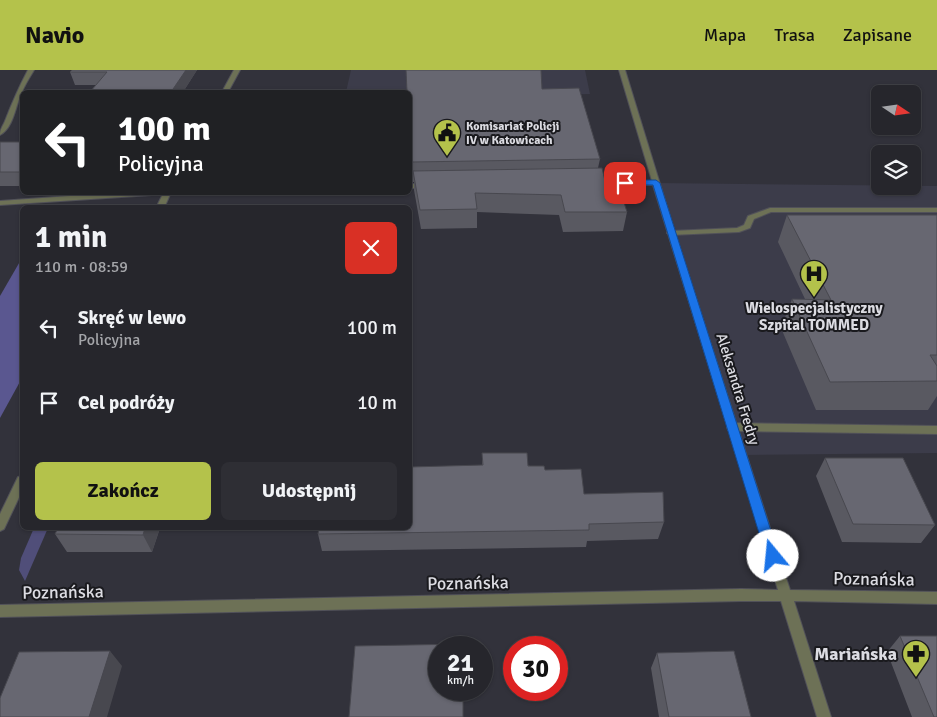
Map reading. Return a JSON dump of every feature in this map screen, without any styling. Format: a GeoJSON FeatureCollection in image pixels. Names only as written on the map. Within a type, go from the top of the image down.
{"type":"FeatureCollection","features":[{"type":"Feature","properties":{"kind":"street"},"geometry":{"type":"LineString","coordinates":[[0,133],[7,124],[18,93],[31,70]]}},
{"type":"Feature","properties":{"kind":"street"},"geometry":{"type":"LineString","coordinates":[[226,90],[237,70]]}},
{"type":"Feature","properties":{"kind":"street","name":"Aleksandra Fredry"},"geometry":{"type":"LineString","coordinates":[[622,70],[671,233],[824,717]]}},
{"type":"Feature","properties":{"kind":"street"},"geometry":{"type":"LineString","coordinates":[[596,183],[656,183]]}},
{"type":"Feature","properties":{"kind":"street"},"geometry":{"type":"LineString","coordinates":[[412,186],[439,186]]}},
{"type":"Feature","properties":{"kind":"street"},"geometry":{"type":"LineString","coordinates":[[0,203],[122,195]]}},
{"type":"Feature","properties":{"kind":"street"},"geometry":{"type":"LineString","coordinates":[[671,233],[740,230],[747,226],[751,218],[770,210],[937,210]]}},
{"type":"Feature","properties":{"kind":"street"},"geometry":{"type":"LineString","coordinates":[[732,427],[937,430]]}},
{"type":"Feature","properties":{"kind":"street"},"geometry":{"type":"LineString","coordinates":[[0,526],[20,484]]}},
{"type":"Feature","properties":{"kind":"street","name":"Poznańska"},"geometry":{"type":"LineString","coordinates":[[0,611],[785,594],[937,598]]}},
{"type":"Feature","properties":{"kind":"shaded area"},"geometry":{"type":"Polygon","coordinates":[[[351,70],[585,70],[590,94],[498,96],[512,179],[412,180],[412,90],[346,90],[351,70]]]}},
{"type":"Feature","properties":{"kind":"shaded area","name":"Wielospecjalistyczny Szpital TOMMED"},"geometry":{"type":"Polygon","coordinates":[[[656,183],[871,185],[871,195],[921,195],[921,186],[937,186],[937,453],[742,455],[656,183]]]}},
{"type":"Feature","properties":{"kind":"shaded area"},"geometry":{"type":"Polygon","coordinates":[[[20,261],[20,382],[0,418],[0,296],[20,261]]]}},
{"type":"Feature","properties":{"kind":"shaded area"},"geometry":{"type":"Polygon","coordinates":[[[33,530],[47,530],[25,581],[19,570],[21,558],[33,530]]]}},
{"type":"Feature","properties":{"kind":"building"},"geometry":{"type":"Polygon","coordinates":[[[72,70],[186,70],[172,90],[92,90],[107,72],[70,72],[72,70]]]}},
{"type":"Feature","properties":{"kind":"building"},"geometry":{"type":"Polygon","coordinates":[[[406,70],[541,70],[542,89],[579,88],[600,159],[412,162],[412,90],[407,90],[406,70]]]}},
{"type":"Feature","properties":{"kind":"building"},"geometry":{"type":"Polygon","coordinates":[[[0,142],[20,142],[20,172],[0,172],[0,142]]]}},
{"type":"Feature","properties":{"kind":"building"},"geometry":{"type":"Polygon","coordinates":[[[602,168],[605,181],[617,180],[627,212],[565,212],[561,195],[475,193],[477,209],[420,210],[413,171],[602,168]]]}},
{"type":"Feature","properties":{"kind":"building"},"geometry":{"type":"Polygon","coordinates":[[[787,215],[937,215],[937,355],[930,355],[937,366],[937,381],[830,382],[792,299],[831,300],[787,215]]]}},
{"type":"Feature","properties":{"kind":"building"},"geometry":{"type":"Polygon","coordinates":[[[482,453],[527,453],[528,466],[544,466],[545,470],[581,469],[584,494],[663,492],[664,522],[589,524],[589,530],[318,534],[319,530],[412,530],[412,467],[483,465],[482,453]]]}},
{"type":"Feature","properties":{"kind":"building"},"geometry":{"type":"Polygon","coordinates":[[[825,458],[903,458],[935,525],[853,524],[825,458]]]}},
{"type":"Feature","properties":{"kind":"building"},"geometry":{"type":"Polygon","coordinates":[[[57,530],[144,530],[143,535],[55,534],[57,530]]]}},
{"type":"Feature","properties":{"kind":"building"},"geometry":{"type":"Polygon","coordinates":[[[900,636],[937,636],[937,717],[934,717],[900,636]]]}},
{"type":"Feature","properties":{"kind":"building"},"geometry":{"type":"Polygon","coordinates":[[[428,645],[428,701],[463,701],[463,717],[349,717],[355,646],[428,645]]]}},
{"type":"Feature","properties":{"kind":"building"},"geometry":{"type":"Polygon","coordinates":[[[110,651],[89,717],[0,717],[0,698],[19,652],[110,651]]]}},
{"type":"Feature","properties":{"kind":"building"},"geometry":{"type":"Polygon","coordinates":[[[734,651],[751,717],[669,717],[657,653],[734,651]]]}},
{"type":"Feature","properties":{"kind":"place","name":"Komisariat Policji IV w Katowicach"},"geometry":{"type":"Point","coordinates":[447,157]}},
{"type":"Feature","properties":{"kind":"place","name":"Wielospecjalistyczny Szpital TOMMED"},"geometry":{"type":"Point","coordinates":[814,298]}},
{"type":"Feature","properties":{"kind":"place","name":"Mariańska"},"geometry":{"type":"Point","coordinates":[916,678]}},
{"type":"Feature","properties":{"kind":"route"},"geometry":{"type":"LineString","coordinates":[[625,183],[656,183],[773,556]]}}]}
